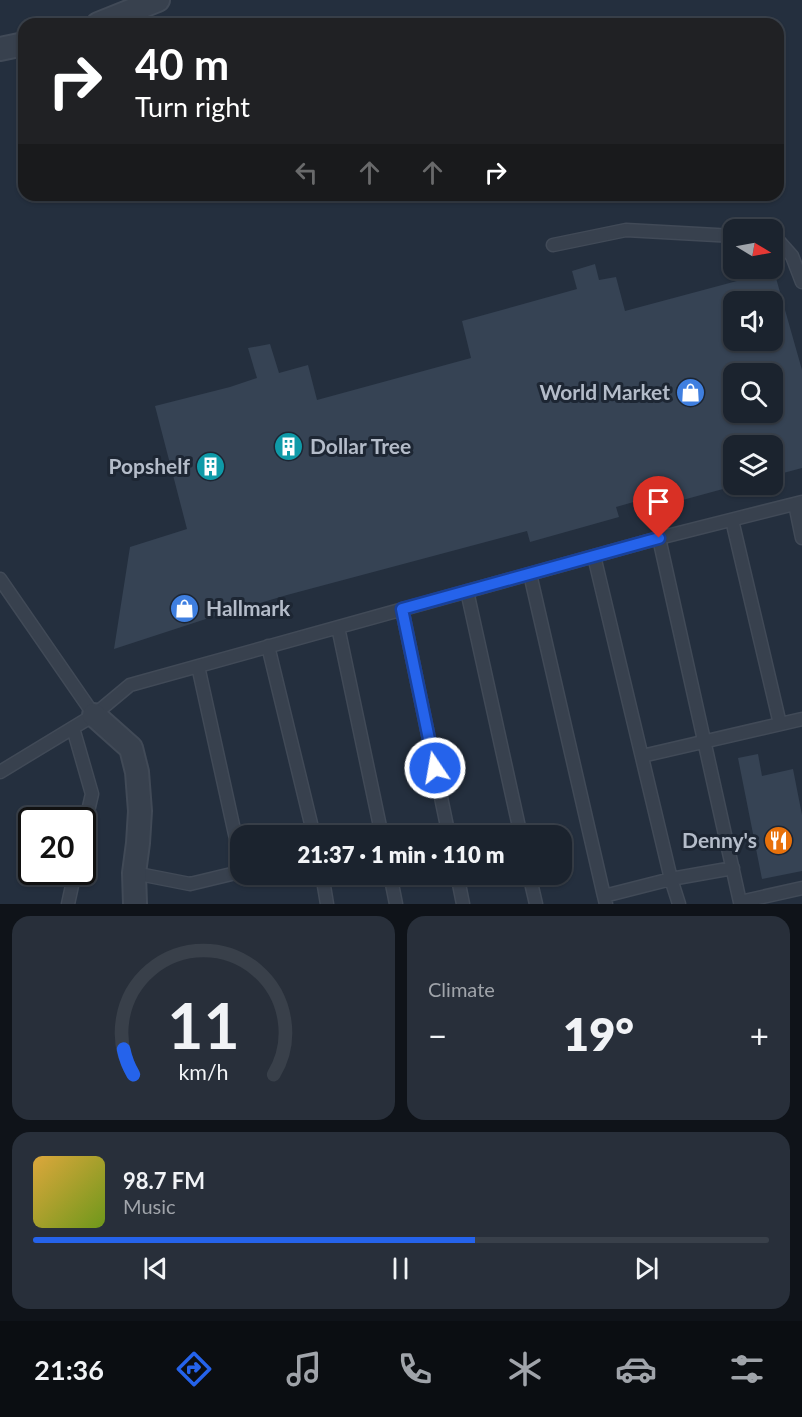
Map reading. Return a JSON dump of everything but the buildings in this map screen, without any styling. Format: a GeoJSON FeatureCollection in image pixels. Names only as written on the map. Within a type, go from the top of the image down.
{"type":"FeatureCollection","features":[{"type":"Feature","properties":{"kind":"street"},"geometry":{"type":"LineString","coordinates":[[113,18],[158,0]]}},
{"type":"Feature","properties":{"kind":"street"},"geometry":{"type":"LineString","coordinates":[[0,49],[18,46]]}},
{"type":"Feature","properties":{"kind":"street"},"geometry":{"type":"LineString","coordinates":[[94,715],[131,747],[137,772],[140,811],[134,873],[135,904]]}},
{"type":"Feature","properties":{"kind":"street"},"geometry":{"type":"LineString","coordinates":[[120,904],[134,873]]}},
{"type":"Feature","properties":{"kind":"lane"},"geometry":{"type":"LineString","coordinates":[[553,245],[626,230],[723,235]]}},
{"type":"Feature","properties":{"kind":"lane"},"geometry":{"type":"LineString","coordinates":[[783,246],[792,256],[802,282]]}},
{"type":"Feature","properties":{"kind":"lane"},"geometry":{"type":"LineString","coordinates":[[0,772],[94,715],[130,685],[659,538],[798,503],[802,538]]}},
{"type":"Feature","properties":{"kind":"lane"},"geometry":{"type":"LineString","coordinates":[[732,520],[780,724]]}},
{"type":"Feature","properties":{"kind":"lane"},"geometry":{"type":"LineString","coordinates":[[659,538],[740,903],[802,888]]}},
{"type":"Feature","properties":{"kind":"lane"},"geometry":{"type":"LineString","coordinates":[[594,556],[671,879],[679,904]]}},
{"type":"Feature","properties":{"kind":"lane"},"geometry":{"type":"LineString","coordinates":[[530,574],[605,900],[671,879],[732,868]]}},
{"type":"Feature","properties":{"kind":"lane"},"geometry":{"type":"LineString","coordinates":[[0,579],[94,715]]}},
{"type":"Feature","properties":{"kind":"lane"},"geometry":{"type":"LineString","coordinates":[[466,591],[519,825]]}},
{"type":"Feature","properties":{"kind":"lane"},"geometry":{"type":"LineString","coordinates":[[402,609],[447,825]]}},
{"type":"Feature","properties":{"kind":"lane"},"geometry":{"type":"LineString","coordinates":[[338,627],[380,825]]}},
{"type":"Feature","properties":{"kind":"lane"},"geometry":{"type":"LineString","coordinates":[[268,646],[311,825]]}},
{"type":"Feature","properties":{"kind":"lane"},"geometry":{"type":"LineString","coordinates":[[198,666],[233,825]]}},
{"type":"Feature","properties":{"kind":"lane"},"geometry":{"type":"LineString","coordinates":[[642,756],[802,719]]}},
{"type":"Feature","properties":{"kind":"lane"},"geometry":{"type":"LineString","coordinates":[[73,728],[92,794],[89,807]]}},
{"type":"Feature","properties":{"kind":"lane"},"geometry":{"type":"LineString","coordinates":[[134,873],[190,884],[230,874]]}},
{"type":"Feature","properties":{"kind":"lane"},"geometry":{"type":"LineString","coordinates":[[68,904],[72,885]]}},
{"type":"Feature","properties":{"kind":"lane"},"geometry":{"type":"LineString","coordinates":[[324,885],[327,904]]}},
{"type":"Feature","properties":{"kind":"lane"},"geometry":{"type":"LineString","coordinates":[[392,885],[396,904]]}},
{"type":"Feature","properties":{"kind":"lane"},"geometry":{"type":"LineString","coordinates":[[459,885],[463,904]]}},
{"type":"Feature","properties":{"kind":"lane"},"geometry":{"type":"LineString","coordinates":[[532,885],[536,904]]}},
{"type":"Feature","properties":{"kind":"place","name":"World Market"},"geometry":{"type":"Point","coordinates":[691,393]}},
{"type":"Feature","properties":{"kind":"place","name":"Dollar Tree"},"geometry":{"type":"Point","coordinates":[289,447]}},
{"type":"Feature","properties":{"kind":"place","name":"Popshelf"},"geometry":{"type":"Point","coordinates":[211,467]}},
{"type":"Feature","properties":{"kind":"place","name":"Hallmark"},"geometry":{"type":"Point","coordinates":[185,609]}},
{"type":"Feature","properties":{"kind":"place","name":"Denny's"},"geometry":{"type":"Point","coordinates":[778,841]}},
{"type":"Feature","properties":{"kind":"route"},"geometry":{"type":"LineString","coordinates":[[435,768],[402,609],[659,538]]}}]}
